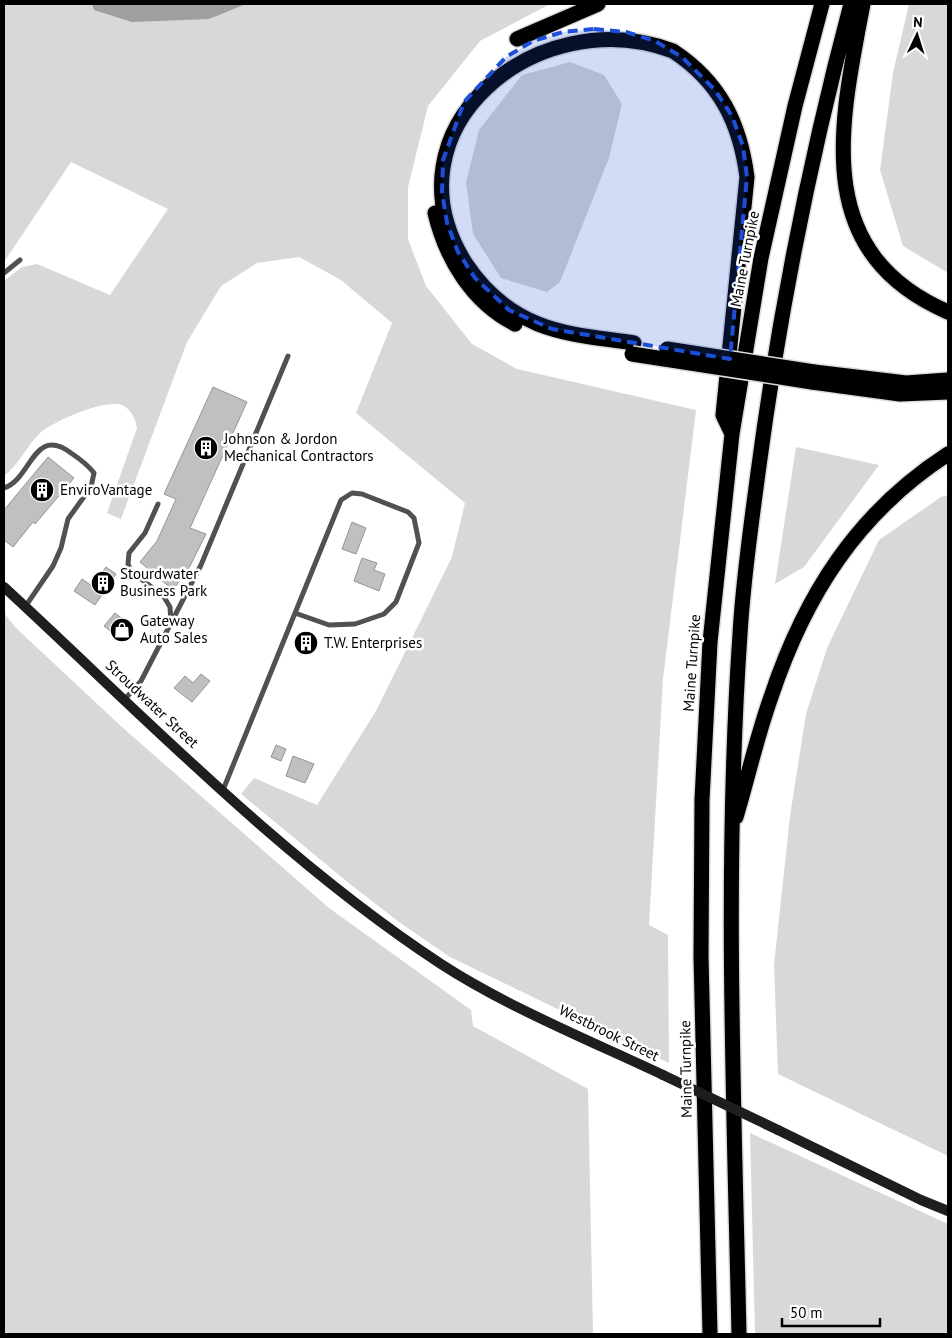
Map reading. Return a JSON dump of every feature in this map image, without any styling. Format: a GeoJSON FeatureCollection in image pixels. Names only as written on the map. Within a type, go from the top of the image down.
{"type":"FeatureCollection","features":[{"type":"Feature","properties":{"kind":"highway"},"geometry":{"type":"LineString","coordinates":[[502,48],[536,29],[598,4]]}},
{"type":"Feature","properties":{"kind":"highway","name":"Maine Turnpike"},"geometry":{"type":"LineString","coordinates":[[710,1334],[701,956],[702,800],[710,642],[732,434],[764,248],[795,106],[822,4]]}},
{"type":"Feature","properties":{"kind":"highway"},"geometry":{"type":"LineString","coordinates":[[739,1334],[730,941],[730,835],[740,631],[747,553],[768,398],[796,236],[827,94],[851,4]]}},
{"type":"Feature","properties":{"kind":"highway"},"geometry":{"type":"LineString","coordinates":[[863,4],[852,67],[845,128],[846,191],[854,221],[867,250],[887,274],[924,302],[948,312]]}},
{"type":"Feature","properties":{"kind":"highway"},"geometry":{"type":"LineString","coordinates":[[732,434],[724,415],[747,177],[743,146],[732,116],[715,90],[694,67],[655,41],[610,29],[563,32],[520,48],[494,67],[472,89],[457,116],[446,145],[442,176],[444,208],[452,238],[463,258],[486,290],[509,310],[552,329],[633,348],[813,377],[900,394],[948,392]]}},
{"type":"Feature","properties":{"kind":"highway"},"geometry":{"type":"LineString","coordinates":[[447,113],[433,158],[433,205],[440,236],[462,277],[494,311],[534,334],[564,342],[633,348]]}},
{"type":"Feature","properties":{"kind":"highway"},"geometry":{"type":"LineString","coordinates":[[813,377],[906,383],[948,380]]}},
{"type":"Feature","properties":{"kind":"highway"},"geometry":{"type":"LineString","coordinates":[[730,835],[780,670],[821,586],[852,540],[877,511],[899,489],[948,454]]}},
{"type":"Feature","properties":{"kind":"main road","name":"Stroudwater Street"},"geometry":{"type":"LineString","coordinates":[[4,587],[223,790],[281,841]]}},
{"type":"Feature","properties":{"kind":"main road","name":"Westbrook Street"},"geometry":{"type":"LineString","coordinates":[[281,841],[361,908],[463,978],[921,1200],[948,1211]]}},
{"type":"Feature","properties":{"kind":"lane"},"geometry":{"type":"LineString","coordinates":[[4,273],[20,260]]}},
{"type":"Feature","properties":{"kind":"lane"},"geometry":{"type":"LineString","coordinates":[[125,699],[141,681],[201,565],[288,356]]}},
{"type":"Feature","properties":{"kind":"lane"},"geometry":{"type":"LineString","coordinates":[[4,488],[13,484],[38,451],[54,444],[61,445],[94,473],[90,487],[68,519],[62,548],[53,566],[25,606]]}},
{"type":"Feature","properties":{"kind":"lane"},"geometry":{"type":"LineString","coordinates":[[223,790],[295,613],[341,500],[352,493],[362,494],[408,512],[414,518],[419,543],[396,602],[388,611],[372,620],[340,625],[329,625],[295,613]]}},
{"type":"Feature","properties":{"kind":"lane"},"geometry":{"type":"LineString","coordinates":[[158,504],[144,533],[130,553],[128,564],[132,571],[164,597],[170,607],[170,622]]}},
{"type":"Feature","properties":{"kind":"highlighted area"},"geometry":{"type":"Polygon","coordinates":[[[594,29],[626,32],[655,41],[682,57],[715,90],[732,116],[743,146],[747,177],[730,359],[552,329],[509,310],[475,278],[458,252],[447,223],[442,192],[443,160],[464,102],[506,57],[533,41],[563,32],[594,29]]]}},
{"type":"Feature","properties":{"kind":"shaded area"},"geometry":{"type":"Polygon","coordinates":[[[4,4],[550,4],[480,41],[428,106],[408,187],[408,239],[426,286],[472,344],[517,369],[696,410],[663,679],[649,925],[668,935],[669,1063],[450,957],[399,922],[350,884],[241,794],[254,778],[317,805],[376,711],[452,557],[465,503],[356,413],[392,323],[341,280],[299,257],[257,263],[221,286],[187,342],[121,519],[107,513],[137,428],[133,416],[124,406],[116,404],[94,407],[48,427],[36,437],[4,476],[4,281],[22,267],[37,264],[110,295],[168,209],[71,162],[4,262],[4,4]]]}},
{"type":"Feature","properties":{"kind":"shaded area"},"geometry":{"type":"Polygon","coordinates":[[[92,4],[246,4],[209,19],[132,22],[94,10],[92,4]]]}},
{"type":"Feature","properties":{"kind":"shaded area"},"geometry":{"type":"Polygon","coordinates":[[[909,4],[948,4],[948,273],[903,246],[880,170],[893,73],[909,4]]]}},
{"type":"Feature","properties":{"kind":"shaded area"},"geometry":{"type":"Polygon","coordinates":[[[570,62],[604,75],[622,104],[609,158],[560,282],[547,292],[501,278],[473,234],[466,182],[479,130],[522,75],[570,62]]]}},
{"type":"Feature","properties":{"kind":"shaded area"},"geometry":{"type":"Polygon","coordinates":[[[796,447],[879,465],[804,567],[775,584],[796,447]]]}},
{"type":"Feature","properties":{"kind":"shaded area"},"geometry":{"type":"Polygon","coordinates":[[[948,495],[948,1156],[778,1074],[774,965],[790,816],[806,714],[827,648],[879,540],[941,497],[948,495]]]}},
{"type":"Feature","properties":{"kind":"shaded area"},"geometry":{"type":"Polygon","coordinates":[[[4,613],[16,628],[123,728],[329,908],[471,1010],[473,1026],[588,1089],[593,1334],[4,1334],[4,613]]]}},
{"type":"Feature","properties":{"kind":"shaded area"},"geometry":{"type":"Polygon","coordinates":[[[750,1133],[948,1224],[948,1334],[755,1334],[750,1133]]]}},
{"type":"Feature","properties":{"kind":"building","name":"Johnson & Jordon Mechanical Contractors"},"geometry":{"type":"Polygon","coordinates":[[[213,387],[247,402],[190,528],[206,534],[190,566],[173,590],[140,562],[157,541],[176,499],[164,494],[213,387]]]}},
{"type":"Feature","properties":{"kind":"building","name":"EnviroVantage"},"geometry":{"type":"Polygon","coordinates":[[[48,457],[74,478],[35,524],[33,522],[13,547],[4,540],[4,510],[48,457]]]}},
{"type":"Feature","properties":{"kind":"building"},"geometry":{"type":"Polygon","coordinates":[[[352,522],[366,528],[356,554],[342,549],[352,522]]]}},
{"type":"Feature","properties":{"kind":"building"},"geometry":{"type":"Polygon","coordinates":[[[362,558],[377,563],[374,570],[385,574],[379,591],[354,581],[362,558]]]}},
{"type":"Feature","properties":{"kind":"building","name":"Stourdwater Business Park"},"geometry":{"type":"Polygon","coordinates":[[[106,567],[116,574],[95,605],[74,591],[82,579],[92,586],[106,567]]]}},
{"type":"Feature","properties":{"kind":"building","name":"Gateway Auto Sales"},"geometry":{"type":"Polygon","coordinates":[[[115,613],[134,628],[123,642],[104,626],[115,613]]]}},
{"type":"Feature","properties":{"kind":"building","name":"T.W. Enterprises"},"geometry":{"type":"Polygon","coordinates":[[[299,634],[317,641],[312,652],[295,645],[299,634]]]}},
{"type":"Feature","properties":{"kind":"building"},"geometry":{"type":"Polygon","coordinates":[[[201,674],[210,681],[192,702],[174,688],[185,676],[193,683],[201,674]]]}},
{"type":"Feature","properties":{"kind":"building"},"geometry":{"type":"Polygon","coordinates":[[[276,745],[286,749],[281,761],[271,757],[276,745]]]}},
{"type":"Feature","properties":{"kind":"building"},"geometry":{"type":"Polygon","coordinates":[[[293,756],[314,764],[305,783],[286,776],[293,756]]]}},
{"type":"Feature","properties":{"kind":"place","name":"Johnson & Jordon Mechanical Contractors"},"geometry":{"type":"Point","coordinates":[206,448]}},
{"type":"Feature","properties":{"kind":"place","name":"EnviroVantage"},"geometry":{"type":"Point","coordinates":[42,490]}},
{"type":"Feature","properties":{"kind":"place","name":"Stourdwater Business Park"},"geometry":{"type":"Point","coordinates":[103,583]}},
{"type":"Feature","properties":{"kind":"place","name":"Gateway Auto Sales"},"geometry":{"type":"Point","coordinates":[122,630]}},
{"type":"Feature","properties":{"kind":"place","name":"T.W. Enterprises"},"geometry":{"type":"Point","coordinates":[306,643]}}]}
